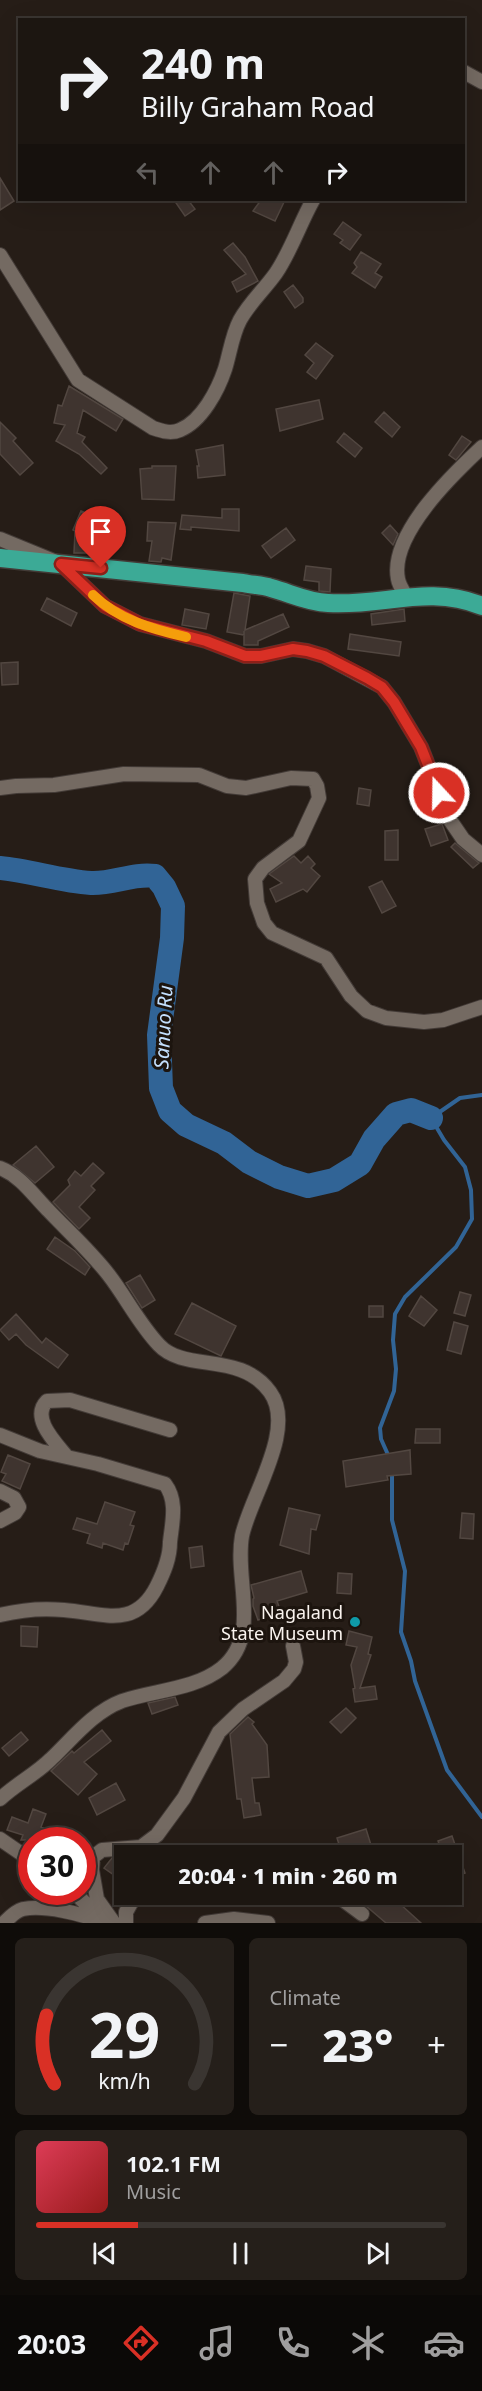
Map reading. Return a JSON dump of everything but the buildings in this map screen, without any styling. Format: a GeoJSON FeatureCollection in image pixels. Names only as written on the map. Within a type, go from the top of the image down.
{"type":"FeatureCollection","features":[{"type":"Feature","properties":{"kind":"main road"},"geometry":{"type":"LineString","coordinates":[[0,558],[270,587],[299,598],[326,603],[361,604],[406,596],[429,596],[456,598],[482,606]]}},
{"type":"Feature","properties":{"kind":"street"},"geometry":{"type":"LineString","coordinates":[[465,73],[482,82]]}},
{"type":"Feature","properties":{"kind":"street"},"geometry":{"type":"LineString","coordinates":[[0,255],[78,380],[153,428],[167,432],[179,431],[202,412],[215,393],[225,369],[238,324],[256,294],[275,274],[312,201]]}},
{"type":"Feature","properties":{"kind":"street"},"geometry":{"type":"LineString","coordinates":[[406,596],[398,578],[399,553],[415,520],[425,506],[482,447]]}},
{"type":"Feature","properties":{"kind":"street"},"geometry":{"type":"LineString","coordinates":[[0,539],[61,564],[105,606],[140,624],[206,641],[245,656],[261,656],[293,649],[307,651],[324,656],[382,687],[394,702],[421,747],[450,820],[462,839],[482,855]]}},
{"type":"Feature","properties":{"kind":"street"},"geometry":{"type":"LineString","coordinates":[[0,788],[54,785],[124,774],[199,775],[227,786],[246,788],[291,778],[313,779],[319,798],[299,841],[263,868],[255,879],[257,903],[264,923],[272,933],[326,958],[351,996],[367,1011],[386,1018],[424,1022],[443,1020],[482,1007]]}},
{"type":"Feature","properties":{"kind":"street"},"geometry":{"type":"LineString","coordinates":[[0,1168],[22,1182],[96,1258],[118,1287],[143,1327],[161,1347],[173,1356],[244,1371],[263,1382],[273,1395],[278,1411],[278,1431],[242,1537],[241,1574],[244,1626],[239,1650],[221,1668],[209,1675],[182,1686],[121,1702],[103,1712],[86,1724],[50,1761],[0,1798]]}},
{"type":"Feature","properties":{"kind":"street"},"geometry":{"type":"LineString","coordinates":[[66,1457],[42,1420],[41,1406],[47,1401],[70,1400],[170,1430]]}},
{"type":"Feature","properties":{"kind":"street"},"geometry":{"type":"LineString","coordinates":[[0,1435],[40,1451],[165,1484],[171,1491],[174,1504],[170,1546],[164,1571],[146,1604],[126,1615],[90,1615],[65,1610],[36,1610],[0,1615]]}},
{"type":"Feature","properties":{"kind":"street"},"geometry":{"type":"LineString","coordinates":[[0,1491],[14,1498],[19,1507],[15,1513],[0,1521]]}},
{"type":"Feature","properties":{"kind":"street"},"geometry":{"type":"LineString","coordinates":[[114,1923],[97,1899],[92,1870],[93,1857],[102,1850],[141,1847],[157,1834],[184,1797],[219,1732],[243,1709],[284,1681],[294,1669],[296,1662],[293,1646]]}},
{"type":"Feature","properties":{"kind":"street"},"geometry":{"type":"LineString","coordinates":[[0,1839],[18,1851]]}},
{"type":"Feature","properties":{"kind":"street"},"geometry":{"type":"LineString","coordinates":[[86,1905],[103,1923]]}},
{"type":"Feature","properties":{"kind":"street"},"geometry":{"type":"LineString","coordinates":[[126,1923],[126,1912],[130,1905]]}},
{"type":"Feature","properties":{"kind":"street"},"geometry":{"type":"LineString","coordinates":[[350,1905],[362,1914]]}},
{"type":"Feature","properties":{"kind":"street"},"geometry":{"type":"LineString","coordinates":[[4,1923],[22,1909],[31,1909],[75,1912],[103,1923]]}},
{"type":"Feature","properties":{"kind":"street"},"geometry":{"type":"LineString","coordinates":[[205,1923],[234,1919],[268,1923]]}},
{"type":"Feature","properties":{"kind":"waterway","name":"Sanuo Ru"},"geometry":{"type":"LineString","coordinates":[[0,868],[91,883],[147,875],[155,876],[164,887],[173,906],[172,938],[159,1035],[161,1088],[170,1111],[186,1125],[224,1143],[249,1162],[279,1177],[308,1186],[334,1180],[360,1164],[374,1139],[396,1114],[411,1110],[431,1118]]}},
{"type":"Feature","properties":{"kind":"waterway"},"geometry":{"type":"LineString","coordinates":[[389,1457],[381,1439],[380,1428],[394,1391],[395,1314],[405,1297],[456,1247],[472,1219],[471,1190],[465,1167],[444,1140],[431,1118],[460,1098],[482,1095]]}},
{"type":"Feature","properties":{"kind":"waterway"},"geometry":{"type":"LineString","coordinates":[[392,1471],[392,1520],[405,1571],[401,1632],[415,1681],[447,1770],[482,1817]]}},
{"type":"Feature","properties":{"kind":"slow traffic"},"geometry":{"type":"LineString","coordinates":[[93,595],[105,606],[129,620],[186,637]]}},
{"type":"Feature","properties":{"kind":"place","name":"Nagaland State Museum"},"geometry":{"type":"Point","coordinates":[355,1622]}},
{"type":"Feature","properties":{"kind":"route"},"geometry":{"type":"LineString","coordinates":[[101,568],[61,564],[105,606],[129,620],[206,641],[245,656],[261,656],[293,649],[307,651],[324,656],[382,687],[394,702],[421,747],[439,793]]}}]}
